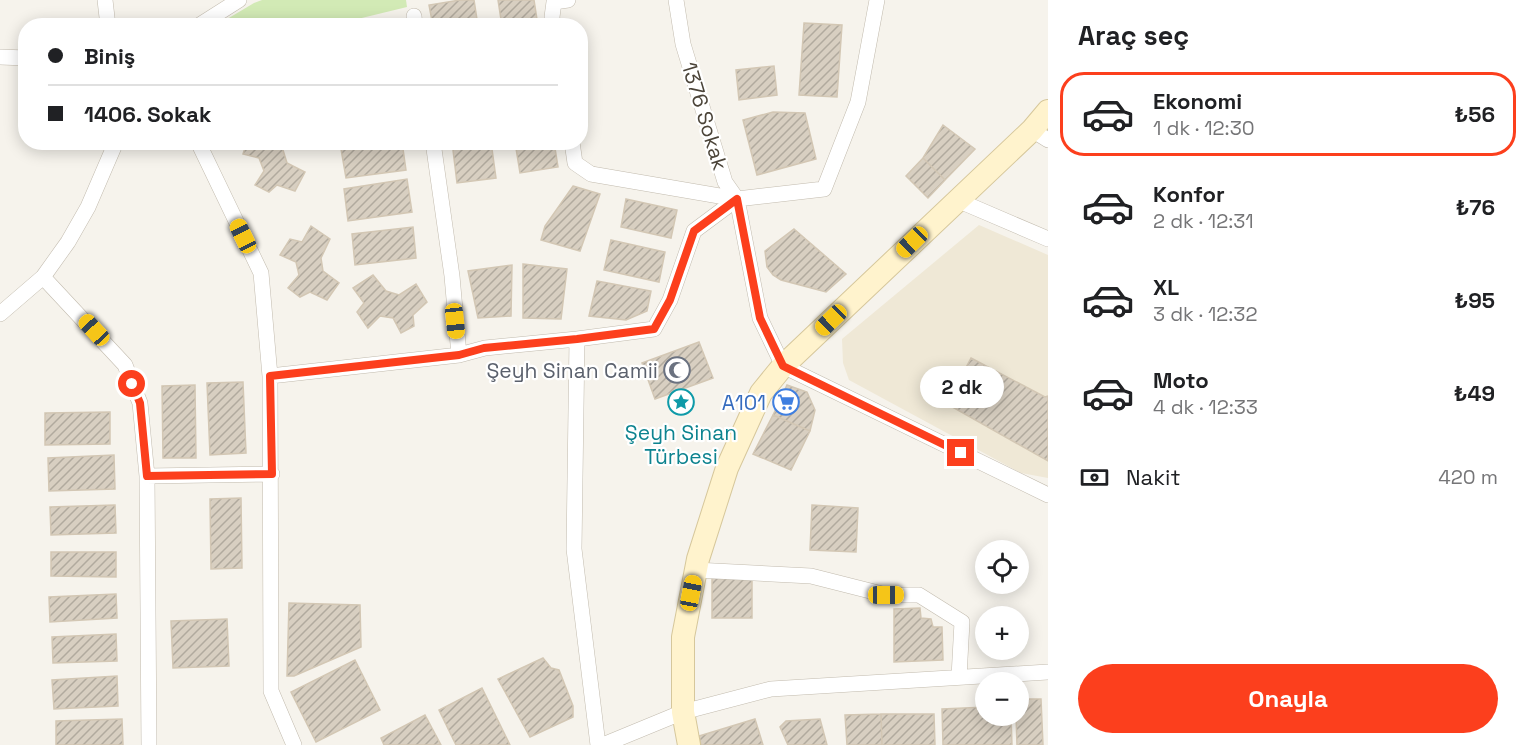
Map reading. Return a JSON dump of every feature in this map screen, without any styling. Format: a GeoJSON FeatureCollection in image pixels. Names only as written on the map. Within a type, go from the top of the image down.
{"type":"FeatureCollection","features":[{"type":"Feature","properties":{"kind":"street"},"geometry":{"type":"LineString","coordinates":[[105,0],[107,18]]}},
{"type":"Feature","properties":{"kind":"street"},"geometry":{"type":"LineString","coordinates":[[211,18],[239,0]]}},
{"type":"Feature","properties":{"kind":"street"},"geometry":{"type":"LineString","coordinates":[[552,18],[554,2],[568,0]]}},
{"type":"Feature","properties":{"kind":"street","name":"1376 Sokak"},"geometry":{"type":"LineString","coordinates":[[676,0],[683,44],[725,182],[737,199],[760,318],[783,366]]}},
{"type":"Feature","properties":{"kind":"street"},"geometry":{"type":"LineString","coordinates":[[573,150],[575,163],[591,174],[737,199],[824,189],[858,102],[877,0]]}},
{"type":"Feature","properties":{"kind":"street"},"geometry":{"type":"LineString","coordinates":[[0,57],[18,58]]}},
{"type":"Feature","properties":{"kind":"street"},"geometry":{"type":"LineString","coordinates":[[688,745],[683,712],[682,638],[695,570],[727,468],[761,393],[783,366],[957,200],[1040,135],[1048,111]]}},
{"type":"Feature","properties":{"kind":"street"},"geometry":{"type":"LineString","coordinates":[[0,314],[44,277],[88,207],[113,150]]}},
{"type":"Feature","properties":{"kind":"street"},"geometry":{"type":"LineString","coordinates":[[202,150],[261,273],[270,376],[271,691],[294,745]]}},
{"type":"Feature","properties":{"kind":"street"},"geometry":{"type":"LineString","coordinates":[[434,150],[452,276],[459,355]]}},
{"type":"Feature","properties":{"kind":"street"},"geometry":{"type":"LineString","coordinates":[[270,376],[459,355],[484,348],[654,329],[670,300],[694,231],[737,199]]}},
{"type":"Feature","properties":{"kind":"street"},"geometry":{"type":"LineString","coordinates":[[957,200],[1048,239]]}},
{"type":"Feature","properties":{"kind":"street"},"geometry":{"type":"LineString","coordinates":[[44,277],[125,365],[140,403],[147,476],[149,745]]}},
{"type":"Feature","properties":{"kind":"street"},"geometry":{"type":"LineString","coordinates":[[577,339],[574,549],[598,745]]}},
{"type":"Feature","properties":{"kind":"street"},"geometry":{"type":"LineString","coordinates":[[783,366],[1048,495]]}},
{"type":"Feature","properties":{"kind":"street"},"geometry":{"type":"LineString","coordinates":[[147,476],[272,474]]}},
{"type":"Feature","properties":{"kind":"street"},"geometry":{"type":"LineString","coordinates":[[695,570],[811,576],[886,595],[919,595],[962,622],[959,677]]}},
{"type":"Feature","properties":{"kind":"street"},"geometry":{"type":"LineString","coordinates":[[603,745],[683,712],[771,689],[1048,672]]}},
{"type":"Feature","properties":{"kind":"shaded area"},"geometry":{"type":"Polygon","coordinates":[[[979,225],[1048,255],[1048,478],[1021,473],[849,380],[843,363],[842,339],[979,225]]]}},
{"type":"Feature","properties":{"kind":"green space"},"geometry":{"type":"Polygon","coordinates":[[[262,0],[406,0],[407,7],[362,18],[229,18],[262,0]]]}},
{"type":"Feature","properties":{"kind":"building"},"geometry":{"type":"Polygon","coordinates":[[[474,0],[477,18],[431,18],[429,5],[474,0]]]}},
{"type":"Feature","properties":{"kind":"building"},"geometry":{"type":"Polygon","coordinates":[[[498,0],[534,0],[537,18],[501,18],[498,0]]]}},
{"type":"Feature","properties":{"kind":"building"},"geometry":{"type":"Polygon","coordinates":[[[804,23],[842,25],[837,97],[799,95],[804,23]]]}},
{"type":"Feature","properties":{"kind":"building"},"geometry":{"type":"Polygon","coordinates":[[[774,66],[777,95],[739,100],[736,70],[774,66]]]}},
{"type":"Feature","properties":{"kind":"building"},"geometry":{"type":"Polygon","coordinates":[[[773,112],[805,113],[816,159],[757,175],[743,120],[773,112]]]}},
{"type":"Feature","properties":{"kind":"building"},"geometry":{"type":"Polygon","coordinates":[[[943,125],[975,149],[945,180],[923,158],[943,125]]]}},
{"type":"Feature","properties":{"kind":"building"},"geometry":{"type":"Polygon","coordinates":[[[244,150],[283,150],[287,163],[305,172],[295,191],[277,185],[269,192],[255,185],[264,171],[259,158],[243,154],[244,150]]]}},
{"type":"Feature","properties":{"kind":"building"},"geometry":{"type":"Polygon","coordinates":[[[341,150],[403,150],[406,170],[346,178],[341,150]]]}},
{"type":"Feature","properties":{"kind":"building"},"geometry":{"type":"Polygon","coordinates":[[[453,150],[492,150],[496,178],[457,183],[453,150]]]}},
{"type":"Feature","properties":{"kind":"building"},"geometry":{"type":"Polygon","coordinates":[[[516,150],[555,150],[558,167],[520,173],[516,150]]]}},
{"type":"Feature","properties":{"kind":"building"},"geometry":{"type":"Polygon","coordinates":[[[923,158],[945,180],[928,198],[906,176],[923,158]]]}},
{"type":"Feature","properties":{"kind":"building"},"geometry":{"type":"Polygon","coordinates":[[[407,179],[412,212],[348,221],[344,189],[407,179]]]}},
{"type":"Feature","properties":{"kind":"building"},"geometry":{"type":"Polygon","coordinates":[[[573,186],[600,194],[580,251],[541,240],[545,226],[573,186]]]}},
{"type":"Feature","properties":{"kind":"building"},"geometry":{"type":"Polygon","coordinates":[[[626,199],[677,210],[671,238],[621,227],[626,199]]]}},
{"type":"Feature","properties":{"kind":"building"},"geometry":{"type":"Polygon","coordinates":[[[311,226],[330,239],[321,258],[323,271],[339,283],[327,300],[310,292],[300,297],[288,288],[299,275],[296,262],[280,255],[290,239],[302,242],[311,226]]]}},
{"type":"Feature","properties":{"kind":"building"},"geometry":{"type":"Polygon","coordinates":[[[413,227],[416,258],[355,265],[352,234],[413,227]]]}},
{"type":"Feature","properties":{"kind":"building"},"geometry":{"type":"Polygon","coordinates":[[[794,229],[846,274],[826,292],[781,280],[767,267],[765,251],[794,229]]]}},
{"type":"Feature","properties":{"kind":"building"},"geometry":{"type":"Polygon","coordinates":[[[611,240],[665,252],[659,282],[604,270],[611,240]]]}},
{"type":"Feature","properties":{"kind":"building"},"geometry":{"type":"Polygon","coordinates":[[[523,264],[567,269],[561,319],[523,318],[523,264]]]}},
{"type":"Feature","properties":{"kind":"building"},"geometry":{"type":"Polygon","coordinates":[[[512,265],[511,316],[478,318],[468,271],[512,265]]]}},
{"type":"Feature","properties":{"kind":"building"},"geometry":{"type":"Polygon","coordinates":[[[373,275],[386,291],[399,295],[416,284],[427,302],[413,315],[414,326],[401,333],[393,318],[380,316],[368,328],[357,312],[364,303],[353,288],[373,275]]]}},
{"type":"Feature","properties":{"kind":"building"},"geometry":{"type":"Polygon","coordinates":[[[597,281],[651,291],[647,311],[626,320],[589,316],[597,281]]]}},
{"type":"Feature","properties":{"kind":"building","name":"Şeyh Sinan Camii"},"geometry":{"type":"Polygon","coordinates":[[[699,342],[713,378],[655,399],[642,363],[699,342]]]}},
{"type":"Feature","properties":{"kind":"building"},"geometry":{"type":"Polygon","coordinates":[[[971,358],[1045,397],[1048,396],[1048,461],[947,404],[971,358]]]}},
{"type":"Feature","properties":{"kind":"building"},"geometry":{"type":"Polygon","coordinates":[[[243,382],[246,453],[210,455],[207,383],[243,382]]]}},
{"type":"Feature","properties":{"kind":"building"},"geometry":{"type":"Polygon","coordinates":[[[195,385],[196,458],[163,458],[162,386],[195,385]]]}},
{"type":"Feature","properties":{"kind":"building"},"geometry":{"type":"Polygon","coordinates":[[[787,385],[807,392],[815,410],[810,431],[773,415],[787,385]]]}},
{"type":"Feature","properties":{"kind":"building"},"geometry":{"type":"Polygon","coordinates":[[[110,412],[110,444],[45,445],[45,413],[110,412]]]}},
{"type":"Feature","properties":{"kind":"building"},"geometry":{"type":"Polygon","coordinates":[[[773,415],[810,431],[791,470],[753,454],[773,415]]]}},
{"type":"Feature","properties":{"kind":"building"},"geometry":{"type":"Polygon","coordinates":[[[114,455],[115,489],[49,491],[48,458],[114,455]]]}},
{"type":"Feature","properties":{"kind":"building"},"geometry":{"type":"Polygon","coordinates":[[[241,498],[242,568],[211,569],[210,499],[241,498]]]}},
{"type":"Feature","properties":{"kind":"building"},"geometry":{"type":"Polygon","coordinates":[[[115,505],[116,533],[51,535],[50,507],[115,505]]]}},
{"type":"Feature","properties":{"kind":"building"},"geometry":{"type":"Polygon","coordinates":[[[812,505],[858,508],[856,552],[810,550],[812,505]]]}},
{"type":"Feature","properties":{"kind":"building"},"geometry":{"type":"Polygon","coordinates":[[[51,552],[116,552],[116,577],[51,576],[51,552]]]}},
{"type":"Feature","properties":{"kind":"building"},"geometry":{"type":"Polygon","coordinates":[[[712,577],[752,577],[752,618],[712,618],[712,577]]]}},
{"type":"Feature","properties":{"kind":"building"},"geometry":{"type":"Polygon","coordinates":[[[116,594],[117,618],[50,622],[49,597],[116,594]]]}},
{"type":"Feature","properties":{"kind":"building"},"geometry":{"type":"Polygon","coordinates":[[[289,603],[360,605],[361,647],[294,676],[287,676],[289,603]]]}},
{"type":"Feature","properties":{"kind":"building"},"geometry":{"type":"Polygon","coordinates":[[[920,608],[921,618],[931,619],[933,627],[942,627],[943,660],[894,662],[894,609],[920,608]]]}},
{"type":"Feature","properties":{"kind":"building"},"geometry":{"type":"Polygon","coordinates":[[[227,619],[229,666],[173,668],[171,621],[227,619]]]}},
{"type":"Feature","properties":{"kind":"building"},"geometry":{"type":"Polygon","coordinates":[[[116,634],[117,661],[53,663],[52,637],[116,634]]]}},
{"type":"Feature","properties":{"kind":"building"},"geometry":{"type":"Polygon","coordinates":[[[543,658],[551,668],[559,670],[573,706],[573,717],[530,737],[498,679],[543,658]]]}},
{"type":"Feature","properties":{"kind":"building"},"geometry":{"type":"Polygon","coordinates":[[[355,660],[380,710],[316,742],[291,692],[355,660]]]}},
{"type":"Feature","properties":{"kind":"building"},"geometry":{"type":"Polygon","coordinates":[[[117,676],[118,706],[54,709],[52,680],[117,676]]]}},
{"type":"Feature","properties":{"kind":"building"},"geometry":{"type":"Polygon","coordinates":[[[482,688],[510,745],[456,745],[439,710],[482,688]]]}},
{"type":"Feature","properties":{"kind":"building"},"geometry":{"type":"Polygon","coordinates":[[[1029,699],[1041,699],[1043,745],[1017,745],[1016,726],[1029,726],[1029,699]]]}},
{"type":"Feature","properties":{"kind":"building"},"geometry":{"type":"Polygon","coordinates":[[[975,708],[975,726],[1011,726],[1012,745],[943,745],[942,709],[975,708]]]}},
{"type":"Feature","properties":{"kind":"building"},"geometry":{"type":"Polygon","coordinates":[[[881,714],[882,745],[847,745],[845,715],[881,714]]]}},
{"type":"Feature","properties":{"kind":"building"},"geometry":{"type":"Polygon","coordinates":[[[881,714],[934,714],[935,745],[882,745],[881,714]]]}},
{"type":"Feature","properties":{"kind":"building"},"geometry":{"type":"Polygon","coordinates":[[[425,715],[441,745],[384,745],[381,738],[425,715]]]}},
{"type":"Feature","properties":{"kind":"building"},"geometry":{"type":"Polygon","coordinates":[[[122,719],[123,745],[56,745],[56,721],[122,719]]]}},
{"type":"Feature","properties":{"kind":"building"},"geometry":{"type":"Polygon","coordinates":[[[755,719],[763,745],[701,745],[699,736],[755,719]]]}},
{"type":"Feature","properties":{"kind":"building"},"geometry":{"type":"Polygon","coordinates":[[[820,719],[827,745],[788,745],[780,727],[786,721],[820,719]]]}},
{"type":"Feature","properties":{"kind":"place","name":"Şeyh Sinan Camii"},"geometry":{"type":"Point","coordinates":[677,370]}},
{"type":"Feature","properties":{"kind":"place","name":"Şeyh Sinan Türbesi"},"geometry":{"type":"Point","coordinates":[681,402]}},
{"type":"Feature","properties":{"kind":"place","name":"A101"},"geometry":{"type":"Point","coordinates":[786,402]}},
{"type":"Feature","properties":{"kind":"route"},"geometry":{"type":"LineString","coordinates":[[132,384],[140,403],[147,476],[272,474],[270,376],[459,355],[484,348],[654,329],[670,300],[694,231],[737,199],[760,318],[783,366],[961,453]]}}]}
